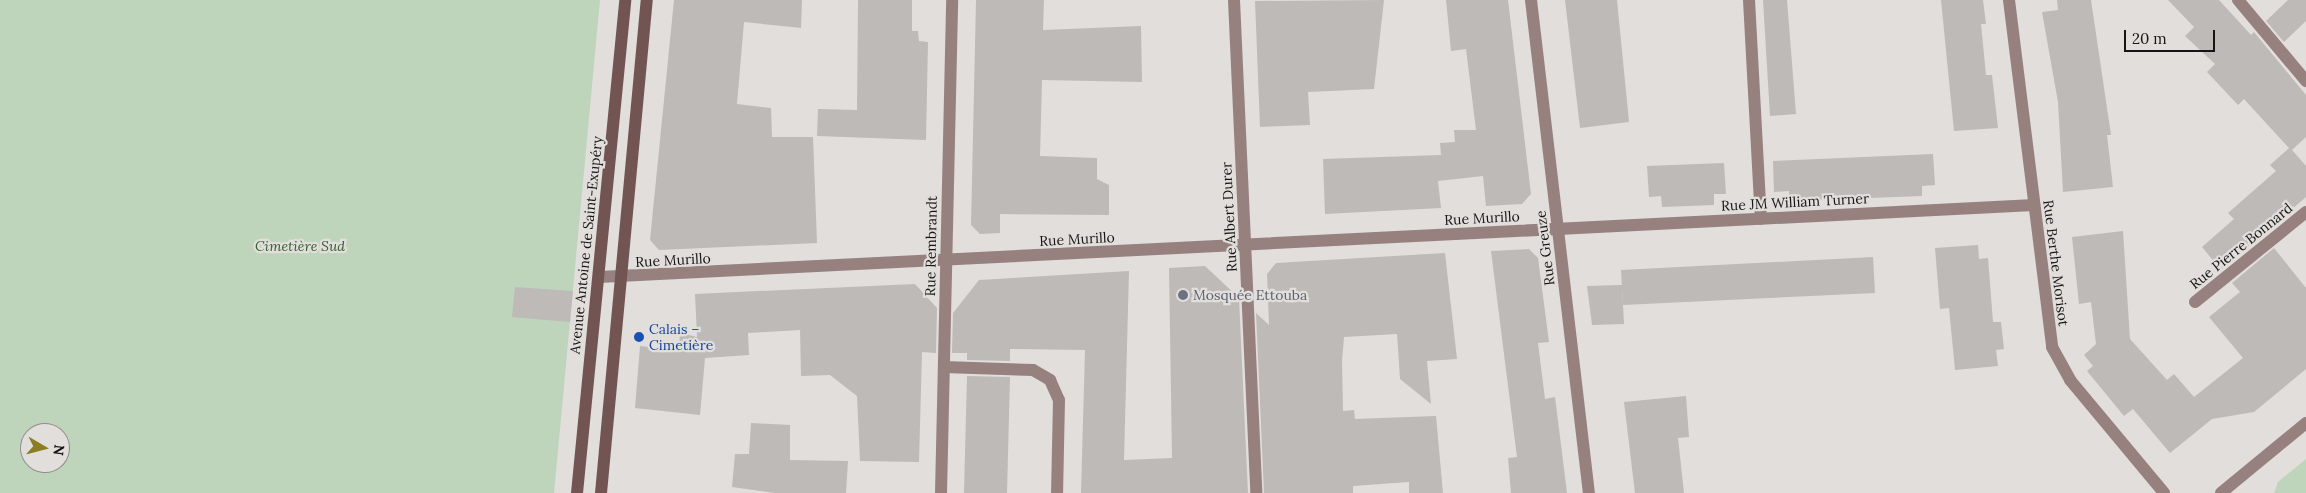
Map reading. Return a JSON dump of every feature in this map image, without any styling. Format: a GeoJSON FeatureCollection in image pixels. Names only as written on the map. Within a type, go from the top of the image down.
{"type":"FeatureCollection","features":[{"type":"Feature","properties":{"kind":"main road","name":"Avenue Antoine de Saint-Exupéry"},"geometry":{"type":"LineString","coordinates":[[576,493],[625,0]]}},
{"type":"Feature","properties":{"kind":"main road"},"geometry":{"type":"LineString","coordinates":[[601,493],[648,0]]}},
{"type":"Feature","properties":{"kind":"street","name":"Rue Rembrandt"},"geometry":{"type":"LineString","coordinates":[[941,493],[952,0]]}},
{"type":"Feature","properties":{"kind":"street","name":"Rue Albert Durer"},"geometry":{"type":"LineString","coordinates":[[1234,0],[1256,493]]}},
{"type":"Feature","properties":{"kind":"street","name":"Rue Greuze"},"geometry":{"type":"LineString","coordinates":[[1531,0],[1589,493]]}},
{"type":"Feature","properties":{"kind":"street"},"geometry":{"type":"LineString","coordinates":[[1749,0],[1761,219]]}},
{"type":"Feature","properties":{"kind":"street","name":"Rue Berthe Morisot"},"geometry":{"type":"LineString","coordinates":[[2010,0],[2052,347],[2070,380],[2164,493]]}},
{"type":"Feature","properties":{"kind":"street"},"geometry":{"type":"LineString","coordinates":[[2238,0],[2306,81]]}},
{"type":"Feature","properties":{"kind":"street","name":"Rue JM William Turner"},"geometry":{"type":"LineString","coordinates":[[1558,228],[2034,205]]}},
{"type":"Feature","properties":{"kind":"street","name":"Rue Pierre Bonnard"},"geometry":{"type":"LineString","coordinates":[[2195,302],[2306,212]]}},
{"type":"Feature","properties":{"kind":"street","name":"Rue Murillo"},"geometry":{"type":"LineString","coordinates":[[598,277],[622,278],[1558,228]]}},
{"type":"Feature","properties":{"kind":"street"},"geometry":{"type":"LineString","coordinates":[[944,367],[1033,370],[1050,380],[1059,400],[1057,493]]}},
{"type":"Feature","properties":{"kind":"street"},"geometry":{"type":"LineString","coordinates":[[2221,493],[2306,423]]}},
{"type":"Feature","properties":{"kind":"green space","name":"Cimetière Sud"},"geometry":{"type":"Polygon","coordinates":[[[0,0],[600,0],[554,493],[0,493],[0,0]]]}},
{"type":"Feature","properties":{"kind":"green space"},"geometry":{"type":"Polygon","coordinates":[[[2306,459],[2306,493],[2274,493],[2278,482],[2306,459]]]}},
{"type":"Feature","properties":{"kind":"building"},"geometry":{"type":"Polygon","coordinates":[[[674,0],[802,0],[801,28],[744,22],[737,104],[771,108],[772,137],[813,137],[817,243],[659,250],[650,240],[674,0]]]}},
{"type":"Feature","properties":{"kind":"building"},"geometry":{"type":"Polygon","coordinates":[[[858,0],[912,0],[912,31],[918,31],[919,41],[928,42],[926,140],[817,136],[818,109],[857,110],[858,0]]]}},
{"type":"Feature","properties":{"kind":"building"},"geometry":{"type":"Polygon","coordinates":[[[976,0],[1044,0],[1043,30],[1141,26],[1142,82],[1042,80],[1040,156],[1097,158],[1097,179],[1109,185],[1109,215],[1000,214],[1000,233],[980,234],[971,225],[976,0]]]}},
{"type":"Feature","properties":{"kind":"building"},"geometry":{"type":"Polygon","coordinates":[[[1384,0],[1374,89],[1308,92],[1310,125],[1260,127],[1255,1],[1384,0]]]}},
{"type":"Feature","properties":{"kind":"building"},"geometry":{"type":"Polygon","coordinates":[[[1446,0],[1508,0],[1531,194],[1522,204],[1486,206],[1483,176],[1438,181],[1441,208],[1325,214],[1323,159],[1441,155],[1440,143],[1455,142],[1454,130],[1476,130],[1466,49],[1451,51],[1446,0]]]}},
{"type":"Feature","properties":{"kind":"building"},"geometry":{"type":"Polygon","coordinates":[[[1565,0],[1617,0],[1629,122],[1580,128],[1565,0]]]}},
{"type":"Feature","properties":{"kind":"building"},"geometry":{"type":"Polygon","coordinates":[[[1763,0],[1787,0],[1796,114],[1770,116],[1763,0]]]}},
{"type":"Feature","properties":{"kind":"building"},"geometry":{"type":"Polygon","coordinates":[[[1941,0],[1983,0],[1986,24],[1981,24],[1986,75],[1992,75],[1998,128],[1954,131],[1941,0]]]}},
{"type":"Feature","properties":{"kind":"building"},"geometry":{"type":"Polygon","coordinates":[[[2057,0],[2091,0],[2111,135],[2107,135],[2113,187],[2063,192],[2058,102],[2042,12],[2058,10],[2057,0]]]}},
{"type":"Feature","properties":{"kind":"building"},"geometry":{"type":"Polygon","coordinates":[[[2168,0],[2219,0],[2251,35],[2254,32],[2306,95],[2306,137],[2292,150],[2306,166],[2306,197],[2221,270],[2202,247],[2234,219],[2228,213],[2276,171],[2270,165],[2289,148],[2244,99],[2238,105],[2207,72],[2215,64],[2185,36],[2194,27],[2168,0]]]}},
{"type":"Feature","properties":{"kind":"building"},"geometry":{"type":"Polygon","coordinates":[[[2288,0],[2306,0],[2306,21],[2284,42],[2266,21],[2288,0]]]}},
{"type":"Feature","properties":{"kind":"building"},"geometry":{"type":"Polygon","coordinates":[[[1933,154],[1935,185],[1922,186],[1922,196],[1789,201],[1789,191],[1774,192],[1773,161],[1933,154]]]}},
{"type":"Feature","properties":{"kind":"building"},"geometry":{"type":"Polygon","coordinates":[[[1724,163],[1726,194],[1714,194],[1714,205],[1662,207],[1661,196],[1649,197],[1647,166],[1724,163]]]}},
{"type":"Feature","properties":{"kind":"building"},"geometry":{"type":"Polygon","coordinates":[[[2123,231],[2130,339],[2167,380],[2174,374],[2194,397],[2243,358],[2209,317],[2240,292],[2232,283],[2274,248],[2306,288],[2306,369],[2254,412],[2212,419],[2170,453],[2133,409],[2124,416],[2087,371],[2093,366],[2084,355],[2096,344],[2091,302],[2079,304],[2072,237],[2123,231]]]}},
{"type":"Feature","properties":{"kind":"building"},"geometry":{"type":"Polygon","coordinates":[[[1978,245],[1979,259],[1988,258],[1993,322],[2001,322],[2004,349],[1996,350],[1998,366],[1955,370],[1949,308],[1940,309],[1935,248],[1978,245]]]}},
{"type":"Feature","properties":{"kind":"building"},"geometry":{"type":"Polygon","coordinates":[[[1529,249],[1538,258],[1549,342],[1538,343],[1545,399],[1555,397],[1567,493],[1511,493],[1508,458],[1517,457],[1491,251],[1529,249]]]}},
{"type":"Feature","properties":{"kind":"building"},"geometry":{"type":"Polygon","coordinates":[[[1445,253],[1457,359],[1427,361],[1431,404],[1400,379],[1397,334],[1344,337],[1342,361],[1343,411],[1354,410],[1355,419],[1436,416],[1443,493],[1409,493],[1409,482],[1353,486],[1353,493],[1264,493],[1256,313],[1269,325],[1267,274],[1276,263],[1445,253]]]}},
{"type":"Feature","properties":{"kind":"building"},"geometry":{"type":"Polygon","coordinates":[[[1873,257],[1875,293],[1623,305],[1621,270],[1873,257]]]}},
{"type":"Feature","properties":{"kind":"building"},"geometry":{"type":"Polygon","coordinates":[[[1205,266],[1239,298],[1248,493],[1081,493],[1085,350],[1010,349],[1010,361],[967,360],[967,353],[952,353],[953,313],[979,280],[1129,271],[1124,460],[1172,458],[1169,268],[1205,266]]]}},
{"type":"Feature","properties":{"kind":"building"},"geometry":{"type":"Polygon","coordinates":[[[915,284],[937,308],[936,353],[922,352],[919,462],[860,461],[857,396],[830,375],[801,376],[800,330],[748,333],[749,355],[705,358],[700,415],[635,408],[640,346],[679,350],[680,333],[697,337],[695,294],[915,284]]]}},
{"type":"Feature","properties":{"kind":"building"},"geometry":{"type":"Polygon","coordinates":[[[1622,285],[1624,324],[1592,325],[1587,286],[1622,285]]]}},
{"type":"Feature","properties":{"kind":"building"},"geometry":{"type":"Polygon","coordinates":[[[515,287],[573,291],[570,322],[512,317],[515,287]]]}},
{"type":"Feature","properties":{"kind":"building"},"geometry":{"type":"Polygon","coordinates":[[[967,376],[1010,377],[1007,493],[964,493],[967,376]]]}},
{"type":"Feature","properties":{"kind":"building"},"geometry":{"type":"Polygon","coordinates":[[[1686,396],[1689,437],[1678,438],[1684,493],[1635,493],[1624,402],[1686,396]]]}},
{"type":"Feature","properties":{"kind":"building"},"geometry":{"type":"Polygon","coordinates":[[[751,423],[790,425],[790,460],[848,461],[846,493],[775,493],[732,487],[735,454],[749,454],[751,423]]]}},
{"type":"Feature","properties":{"kind":"place","name":"Mosquée Ettouba"},"geometry":{"type":"Point","coordinates":[1183,295]}},
{"type":"Feature","properties":{"kind":"place","name":"Calais – Cimetière"},"geometry":{"type":"Point","coordinates":[639,337]}}]}
